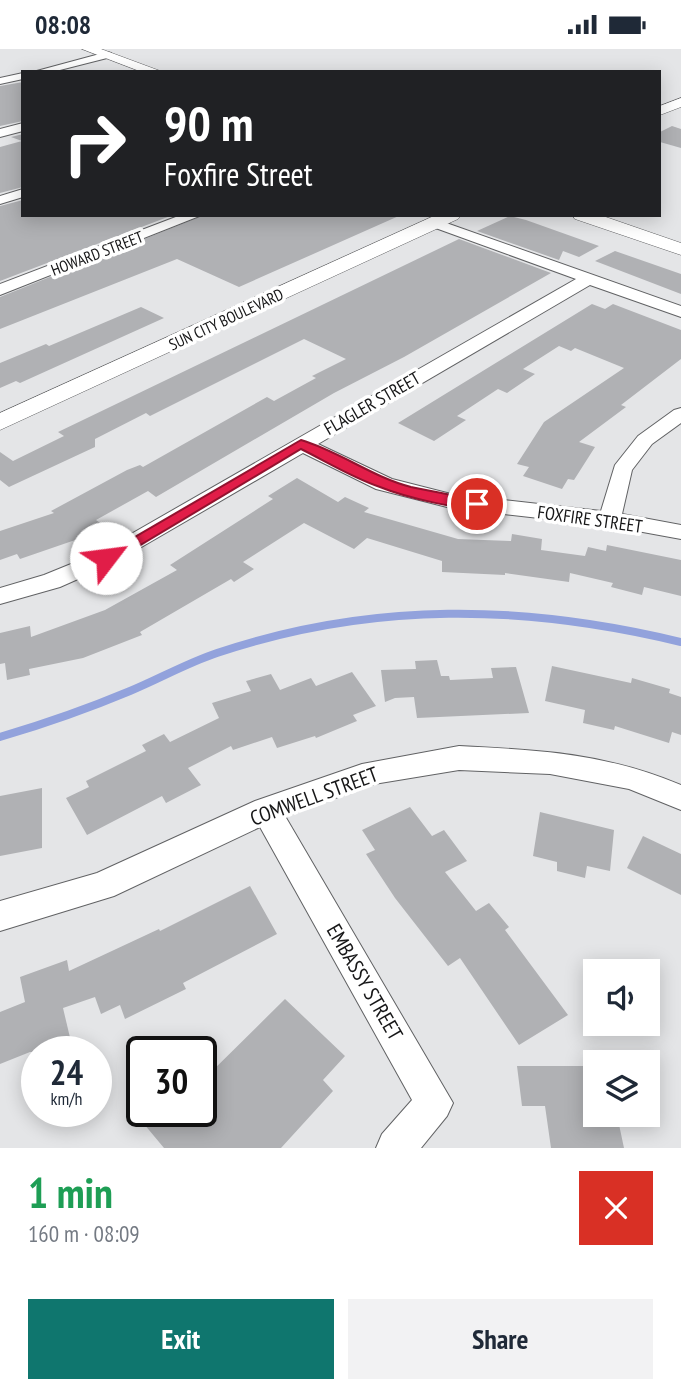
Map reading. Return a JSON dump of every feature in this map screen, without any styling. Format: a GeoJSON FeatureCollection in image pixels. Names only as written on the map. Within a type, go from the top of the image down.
{"type":"FeatureCollection","features":[{"type":"Feature","properties":{"kind":"street"},"geometry":{"type":"LineString","coordinates":[[88,49],[150,70]]}},
{"type":"Feature","properties":{"kind":"street"},"geometry":{"type":"LineString","coordinates":[[46,70],[107,55]]}},
{"type":"Feature","properties":{"kind":"street"},"geometry":{"type":"LineString","coordinates":[[0,81],[21,76]]}},
{"type":"Feature","properties":{"kind":"street"},"geometry":{"type":"LineString","coordinates":[[661,111],[681,102]]}},
{"type":"Feature","properties":{"kind":"street"},"geometry":{"type":"LineString","coordinates":[[0,133],[21,128]]}},
{"type":"Feature","properties":{"kind":"street"},"geometry":{"type":"LineString","coordinates":[[0,200],[21,194]]}},
{"type":"Feature","properties":{"kind":"street","name":"HOWARD STREET"},"geometry":{"type":"LineString","coordinates":[[0,290],[190,217]]}},
{"type":"Feature","properties":{"kind":"street"},"geometry":{"type":"LineString","coordinates":[[587,217],[681,249]]}},
{"type":"Feature","properties":{"kind":"street"},"geometry":{"type":"LineString","coordinates":[[443,219],[681,312]]}},
{"type":"Feature","properties":{"kind":"street","name":"SUN CITY BOULEVARD"},"geometry":{"type":"LineString","coordinates":[[0,422],[443,219]]}},
{"type":"Feature","properties":{"kind":"street","name":"FLAGLER STREET"},"geometry":{"type":"LineString","coordinates":[[0,596],[52,581],[106,558],[590,278]]}},
{"type":"Feature","properties":{"kind":"street"},"geometry":{"type":"LineString","coordinates":[[610,519],[622,469],[645,440],[681,414]]}},
{"type":"Feature","properties":{"kind":"street","name":"FOXFIRE STREET"},"geometry":{"type":"LineString","coordinates":[[301,444],[384,484],[451,501],[610,519],[681,532]]}},
{"type":"Feature","properties":{"kind":"street","name":"COMWELL STREET"},"geometry":{"type":"LineString","coordinates":[[0,916],[103,885],[266,810],[372,772],[459,758],[550,762],[634,778],[681,798]]}},
{"type":"Feature","properties":{"kind":"street","name":"EMBASSY STREET"},"geometry":{"type":"LineString","coordinates":[[266,810],[434,1103],[396,1148]]}},
{"type":"Feature","properties":{"kind":"building"},"geometry":{"type":"Polygon","coordinates":[[[21,82],[21,121],[0,126],[0,86],[21,82]]]}},
{"type":"Feature","properties":{"kind":"building"},"geometry":{"type":"Polygon","coordinates":[[[672,126],[681,129],[681,148],[661,142],[661,132],[672,126]]]}},
{"type":"Feature","properties":{"kind":"building"},"geometry":{"type":"Polygon","coordinates":[[[21,134],[21,141],[11,137],[21,134]]]}},
{"type":"Feature","properties":{"kind":"building"},"geometry":{"type":"Polygon","coordinates":[[[21,141],[21,188],[0,193],[0,147],[21,141]]]}},
{"type":"Feature","properties":{"kind":"building"},"geometry":{"type":"Polygon","coordinates":[[[21,201],[21,217],[168,217],[0,281],[0,206],[21,201]]]}},
{"type":"Feature","properties":{"kind":"building"},"geometry":{"type":"Polygon","coordinates":[[[199,217],[396,217],[239,287],[177,259],[0,329],[0,297],[199,217]]]}},
{"type":"Feature","properties":{"kind":"building"},"geometry":{"type":"Polygon","coordinates":[[[508,217],[514,217],[599,246],[579,257],[563,251],[559,260],[477,231],[508,217]]]}},
{"type":"Feature","properties":{"kind":"building"},"geometry":{"type":"Polygon","coordinates":[[[459,239],[551,273],[404,357],[334,393],[156,497],[148,491],[96,520],[103,525],[81,538],[20,559],[17,554],[0,560],[0,531],[54,513],[51,511],[127,470],[140,465],[143,467],[267,397],[274,401],[316,378],[312,376],[346,359],[304,339],[150,416],[146,413],[95,439],[95,447],[9,487],[0,480],[0,452],[13,461],[64,436],[58,432],[459,239]]]}},
{"type":"Feature","properties":{"kind":"building"},"geometry":{"type":"Polygon","coordinates":[[[615,251],[681,274],[681,294],[595,261],[615,251]]]}},
{"type":"Feature","properties":{"kind":"building"},"geometry":{"type":"Polygon","coordinates":[[[592,304],[605,309],[613,304],[681,330],[681,359],[621,405],[626,407],[579,442],[595,447],[574,480],[568,479],[562,489],[523,476],[529,467],[517,464],[544,422],[624,368],[575,348],[571,351],[559,346],[523,369],[535,374],[507,393],[498,389],[457,416],[466,420],[434,441],[398,423],[592,304]]]}},
{"type":"Feature","properties":{"kind":"building"},"geometry":{"type":"Polygon","coordinates":[[[141,307],[164,318],[20,383],[16,381],[0,388],[0,363],[46,344],[49,346],[141,307]]]}},
{"type":"Feature","properties":{"kind":"building"},"geometry":{"type":"Polygon","coordinates":[[[297,478],[338,502],[345,497],[369,508],[364,512],[458,539],[511,541],[512,534],[542,539],[541,550],[585,556],[588,547],[606,551],[607,545],[681,560],[681,596],[644,587],[642,595],[611,587],[613,583],[570,573],[569,582],[505,573],[442,572],[442,561],[367,538],[354,549],[304,523],[243,562],[254,569],[234,582],[231,579],[140,632],[142,635],[83,658],[29,669],[30,675],[7,680],[5,663],[0,664],[0,633],[30,626],[31,637],[105,610],[177,570],[170,565],[273,499],[268,496],[297,478]]]}},
{"type":"Feature","properties":{"kind":"building"},"geometry":{"type":"Polygon","coordinates":[[[437,660],[441,676],[449,676],[450,680],[493,678],[491,668],[516,667],[529,713],[417,718],[414,697],[395,698],[385,702],[381,670],[416,669],[415,661],[437,660]]]}},
{"type":"Feature","properties":{"kind":"building"},"geometry":{"type":"Polygon","coordinates":[[[552,666],[631,683],[632,678],[670,689],[669,693],[681,697],[681,735],[672,732],[669,743],[615,726],[614,730],[583,723],[585,710],[545,701],[552,666]]]}},
{"type":"Feature","properties":{"kind":"building"},"geometry":{"type":"Polygon","coordinates":[[[352,672],[376,706],[353,715],[357,721],[316,738],[315,736],[277,748],[272,737],[233,750],[231,746],[188,768],[201,785],[166,803],[162,796],[87,835],[66,798],[89,787],[86,781],[146,751],[142,745],[164,734],[170,742],[219,718],[212,703],[251,691],[246,681],[271,674],[280,690],[311,678],[316,686],[352,672]]]}},
{"type":"Feature","properties":{"kind":"building"},"geometry":{"type":"Polygon","coordinates":[[[42,788],[42,848],[0,856],[0,796],[42,788]]]}},
{"type":"Feature","properties":{"kind":"building"},"geometry":{"type":"Polygon","coordinates":[[[410,807],[432,836],[444,830],[467,861],[445,872],[476,911],[489,903],[509,927],[505,930],[568,1015],[519,1045],[460,958],[448,966],[395,898],[366,854],[375,850],[362,830],[410,807]]]}},
{"type":"Feature","properties":{"kind":"building"},"geometry":{"type":"Polygon","coordinates":[[[540,812],[614,830],[610,871],[587,866],[585,878],[557,871],[557,862],[533,856],[540,812]]]}},
{"type":"Feature","properties":{"kind":"building"},"geometry":{"type":"Polygon","coordinates":[[[643,836],[681,854],[681,895],[627,868],[643,836]]]}},
{"type":"Feature","properties":{"kind":"building"},"geometry":{"type":"Polygon","coordinates":[[[250,886],[277,934],[183,983],[186,989],[125,1019],[120,1005],[101,1014],[95,997],[63,1008],[70,1036],[21,1036],[21,1056],[0,1064],[0,1012],[25,1002],[20,977],[67,960],[69,971],[159,929],[160,931],[250,886]]]}},
{"type":"Feature","properties":{"kind":"building"},"geometry":{"type":"Polygon","coordinates":[[[285,999],[345,1056],[323,1080],[333,1091],[281,1148],[164,1148],[146,1127],[217,1127],[217,1066],[285,999]]]}},
{"type":"Feature","properties":{"kind":"building"},"geometry":{"type":"Polygon","coordinates":[[[517,1066],[583,1066],[583,1127],[620,1127],[624,1148],[551,1148],[545,1106],[522,1106],[517,1066]]]}},
{"type":"Feature","properties":{"kind":"waterway"},"geometry":{"type":"LineString","coordinates":[[0,737],[98,704],[217,653],[275,636],[333,624],[448,614],[506,615],[564,620],[681,642]]}},
{"type":"Feature","properties":{"kind":"route"},"geometry":{"type":"LineString","coordinates":[[106,558],[301,444],[384,484],[451,501],[477,504]]}}]}
